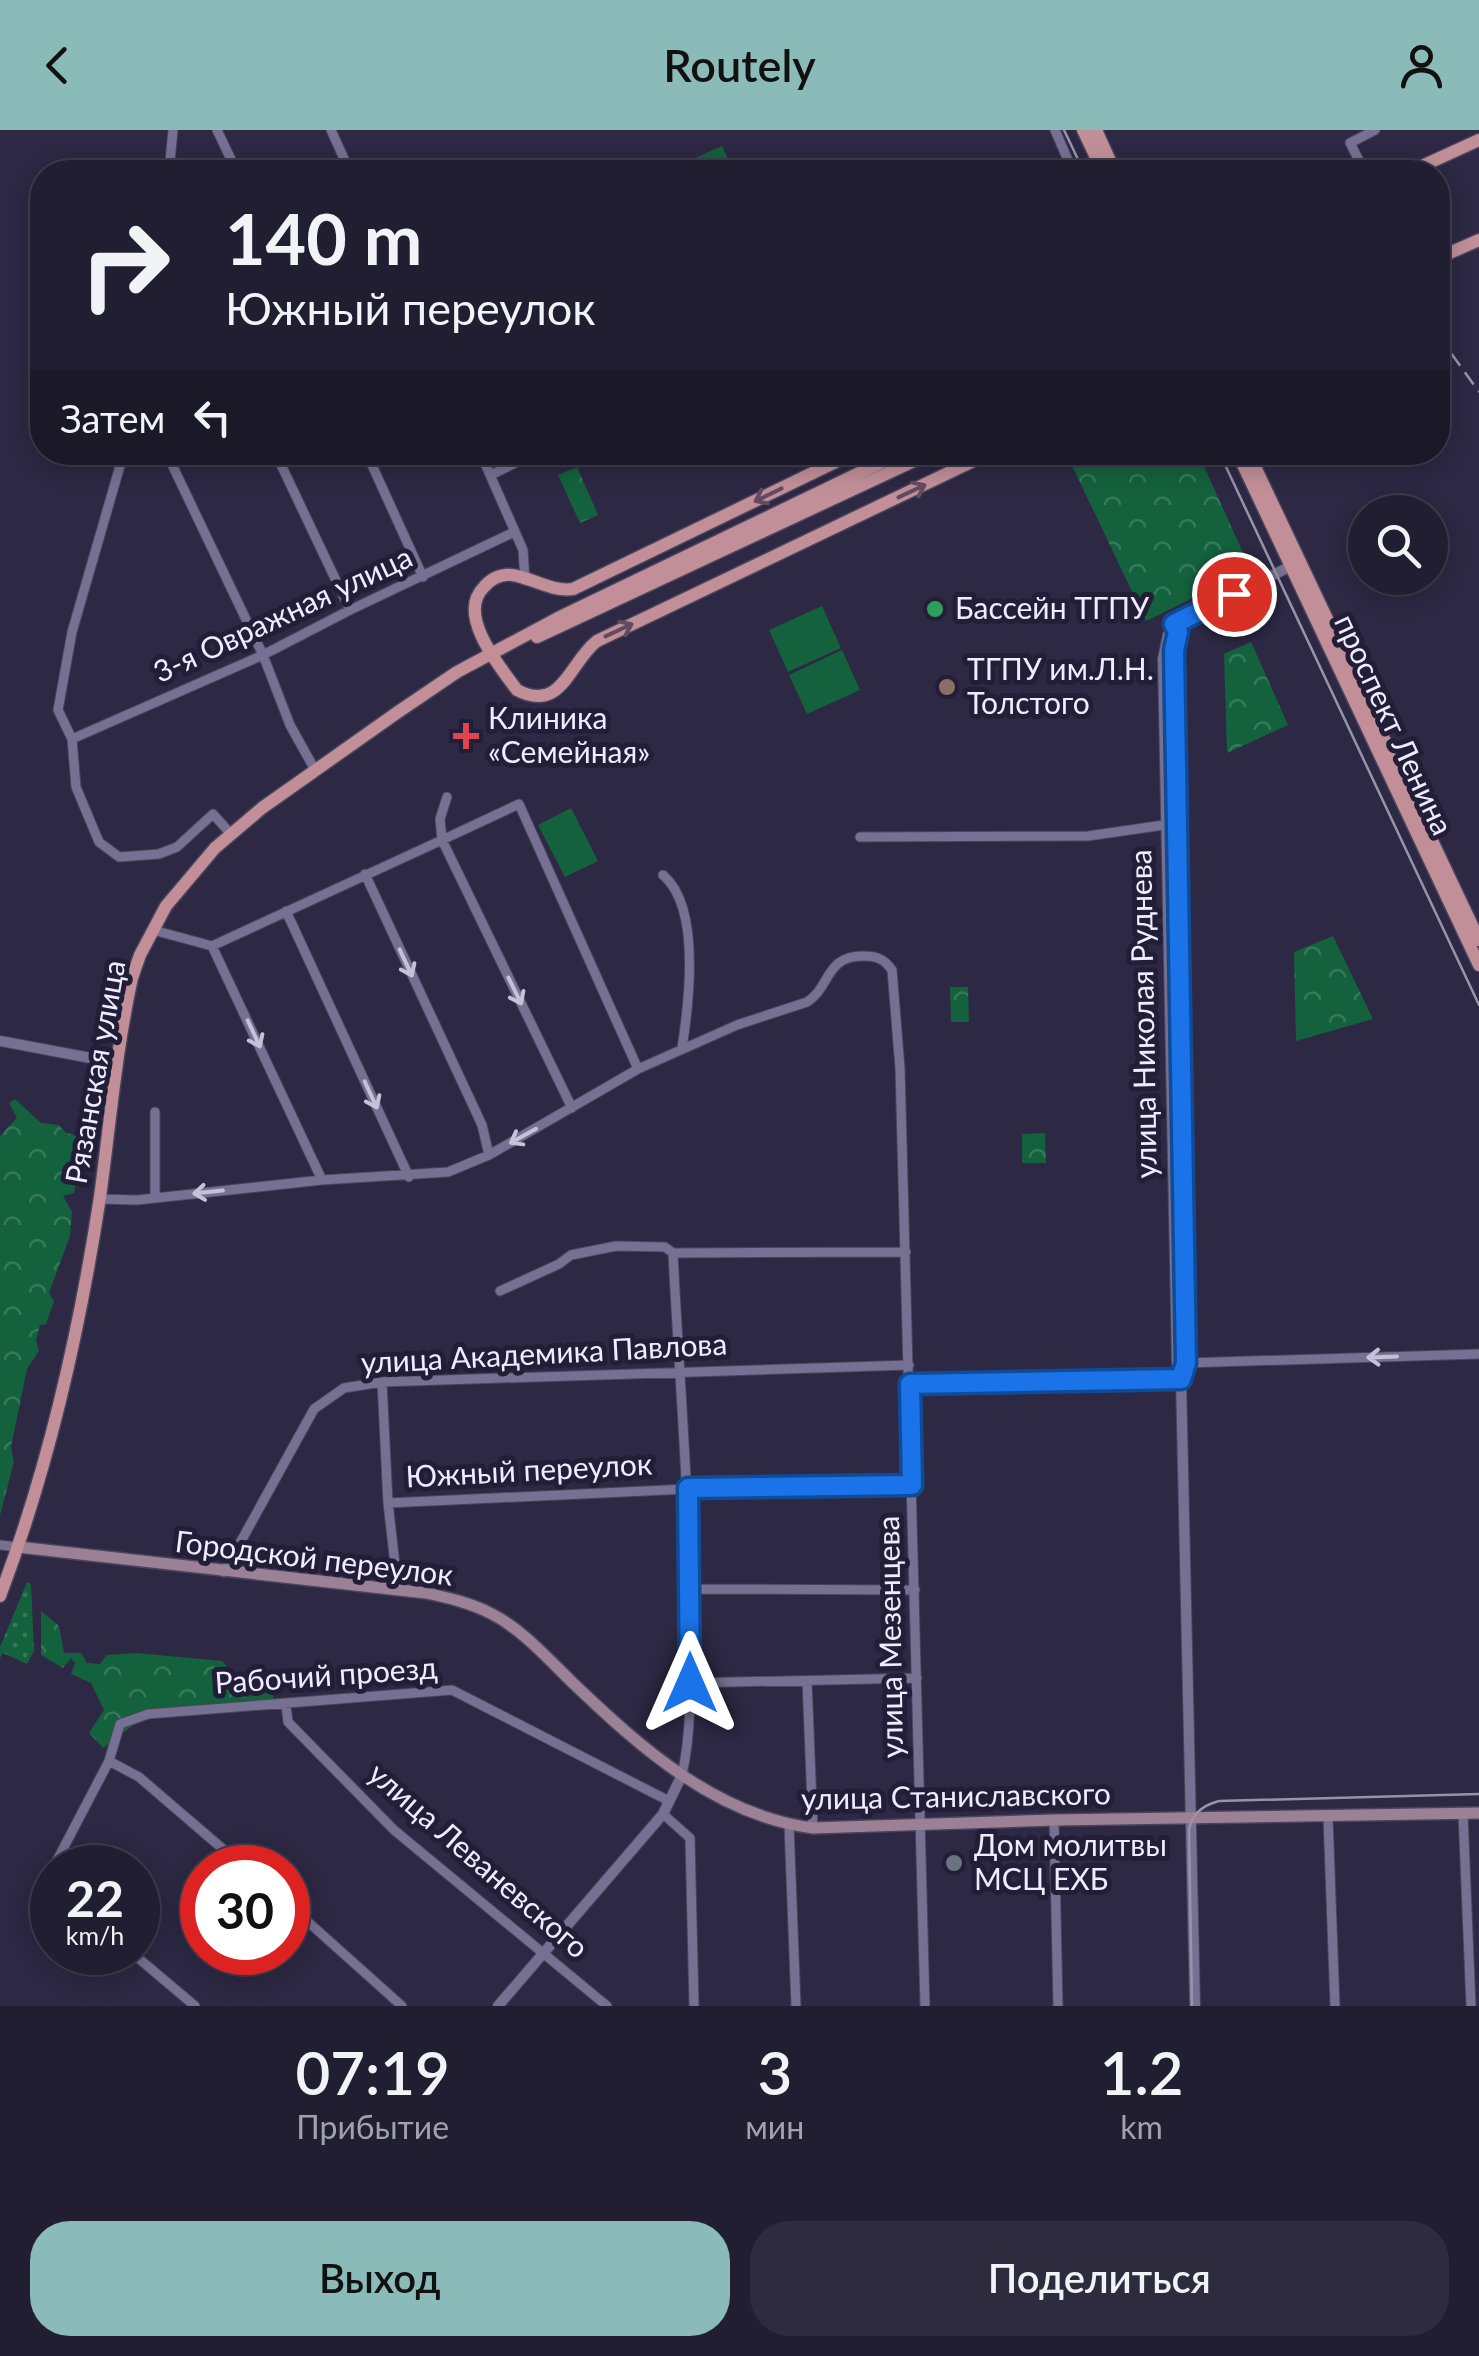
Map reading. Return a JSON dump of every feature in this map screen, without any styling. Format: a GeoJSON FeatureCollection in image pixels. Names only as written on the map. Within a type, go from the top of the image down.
{"type":"FeatureCollection","features":[{"type":"Feature","properties":{"kind":"main road"},"geometry":{"type":"LineString","coordinates":[[1084,130],[1098,160]]}},
{"type":"Feature","properties":{"kind":"main road"},"geometry":{"type":"LineString","coordinates":[[1096,130],[1110,160]]}},
{"type":"Feature","properties":{"kind":"main road"},"geometry":{"type":"LineString","coordinates":[[1435,160],[1479,140]]}},
{"type":"Feature","properties":{"kind":"main road"},"geometry":{"type":"LineString","coordinates":[[1450,253],[1479,240]]}},
{"type":"Feature","properties":{"kind":"main road"},"geometry":{"type":"LineString","coordinates":[[573,588],[829,465]]}},
{"type":"Feature","properties":{"kind":"main road","name":"Рязанская улица"},"geometry":{"type":"LineString","coordinates":[[0,1596],[63,1397],[100,1200],[132,978],[152,930],[180,886],[230,833],[457,672],[613,591],[876,465]]}},
{"type":"Feature","properties":{"kind":"main road","name":"Рязанская улица"},"geometry":{"type":"LineString","coordinates":[[493,653],[563,627],[906,465]]}},
{"type":"Feature","properties":{"kind":"main road"},"geometry":{"type":"LineString","coordinates":[[613,591],[562,590],[514,575],[500,576],[480,591],[474,602],[478,625],[517,690],[528,696],[549,694],[568,679],[585,650],[598,640],[965,465]]}},
{"type":"Feature","properties":{"kind":"main road","name":"проспект Ленина"},"geometry":{"type":"LineString","coordinates":[[1243,465],[1479,940]]}},
{"type":"Feature","properties":{"kind":"main road","name":"проспект Ленина"},"geometry":{"type":"LineString","coordinates":[[1253,465],[1479,965]]}},
{"type":"Feature","properties":{"kind":"main road","name":"Городской переулок"},"geometry":{"type":"LineString","coordinates":[[18,1548],[426,1592],[466,1603],[494,1615],[524,1636],[610,1720],[682,1775]]}},
{"type":"Feature","properties":{"kind":"main road","name":"улица Станиславского"},"geometry":{"type":"LineString","coordinates":[[682,1775],[754,1816],[813,1828],[1479,1814]]}},
{"type":"Feature","properties":{"kind":"street"},"geometry":{"type":"LineString","coordinates":[[169,160],[173,130]]}},
{"type":"Feature","properties":{"kind":"street"},"geometry":{"type":"LineString","coordinates":[[218,130],[232,160]]}},
{"type":"Feature","properties":{"kind":"street"},"geometry":{"type":"LineString","coordinates":[[330,130],[344,160]]}},
{"type":"Feature","properties":{"kind":"street"},"geometry":{"type":"LineString","coordinates":[[1055,130],[1068,160]]}},
{"type":"Feature","properties":{"kind":"street"},"geometry":{"type":"LineString","coordinates":[[1358,160],[1350,142],[1376,130]]}},
{"type":"Feature","properties":{"kind":"street"},"geometry":{"type":"LineString","coordinates":[[120,465],[72,632],[58,710],[72,739],[76,786],[99,842],[119,858],[159,854],[177,847],[213,814],[230,833]]}},
{"type":"Feature","properties":{"kind":"street"},"geometry":{"type":"LineString","coordinates":[[172,465],[263,656],[290,725],[315,770]]}},
{"type":"Feature","properties":{"kind":"street"},"geometry":{"type":"LineString","coordinates":[[281,465],[350,610]]}},
{"type":"Feature","properties":{"kind":"street"},"geometry":{"type":"LineString","coordinates":[[372,465],[423,577]]}},
{"type":"Feature","properties":{"kind":"street"},"geometry":{"type":"LineString","coordinates":[[486,465],[522,550],[525,580]]}},
{"type":"Feature","properties":{"kind":"street"},"geometry":{"type":"LineString","coordinates":[[490,475],[510,465]]}},
{"type":"Feature","properties":{"kind":"street","name":"3-я Овражная улица"},"geometry":{"type":"LineString","coordinates":[[72,739],[263,656],[514,532]]}},
{"type":"Feature","properties":{"kind":"street","name":"улица Николая Руднева"},"geometry":{"type":"LineString","coordinates":[[1194,2006],[1181,1379],[1177,1363],[1171,1173],[1169,649],[1174,624],[1295,564]]}},
{"type":"Feature","properties":{"kind":"street"},"geometry":{"type":"LineString","coordinates":[[447,797],[440,819],[442,840],[572,1108]]}},
{"type":"Feature","properties":{"kind":"street"},"geometry":{"type":"LineString","coordinates":[[152,930],[212,946],[519,804],[638,1069]]}},
{"type":"Feature","properties":{"kind":"street"},"geometry":{"type":"LineString","coordinates":[[860,837],[1088,836],[1171,824]]}},
{"type":"Feature","properties":{"kind":"street","name":"улица Николая Руднева"},"geometry":{"type":"LineString","coordinates":[[1171,824],[1186,1363],[1181,1379]]}},
{"type":"Feature","properties":{"kind":"street"},"geometry":{"type":"LineString","coordinates":[[365,874],[482,1125],[489,1155]]}},
{"type":"Feature","properties":{"kind":"street"},"geometry":{"type":"LineString","coordinates":[[100,1200],[448,1172],[489,1155],[682,1048],[692,977],[687,926],[672,884],[663,875]]}},
{"type":"Feature","properties":{"kind":"street"},"geometry":{"type":"LineString","coordinates":[[286,912],[409,1177]]}},
{"type":"Feature","properties":{"kind":"street"},"geometry":{"type":"LineString","coordinates":[[212,946],[322,1180]]}},
{"type":"Feature","properties":{"kind":"street","name":"улица Мезенцева"},"geometry":{"type":"LineString","coordinates":[[682,1048],[808,1002],[836,964],[855,956],[874,956],[892,970],[900,1068],[906,1252],[925,2006]]}},
{"type":"Feature","properties":{"kind":"street"},"geometry":{"type":"LineString","coordinates":[[0,1041],[118,1063]]}},
{"type":"Feature","properties":{"kind":"street"},"geometry":{"type":"LineString","coordinates":[[154,1112],[155,1198]]}},
{"type":"Feature","properties":{"kind":"street"},"geometry":{"type":"LineString","coordinates":[[500,1290],[571,1255],[616,1246],[665,1248],[673,1253],[906,1252]]}},
{"type":"Feature","properties":{"kind":"street"},"geometry":{"type":"LineString","coordinates":[[498,2006],[662,1814],[682,1775],[688,1748],[690,1589],[688,1488],[673,1253]]}},
{"type":"Feature","properties":{"kind":"street"},"geometry":{"type":"LineString","coordinates":[[1186,1363],[1479,1354]]}},
{"type":"Feature","properties":{"kind":"street","name":"улица Академика Павлова"},"geometry":{"type":"LineString","coordinates":[[224,1572],[314,1409],[344,1388],[382,1382],[909,1365]]}},
{"type":"Feature","properties":{"kind":"street"},"geometry":{"type":"LineString","coordinates":[[910,1384],[1181,1379]]}},
{"type":"Feature","properties":{"kind":"street"},"geometry":{"type":"LineString","coordinates":[[382,1382],[388,1502],[398,1590]]}},
{"type":"Feature","properties":{"kind":"street","name":"Южный переулок"},"geometry":{"type":"LineString","coordinates":[[388,1502],[688,1488],[912,1485]]}},
{"type":"Feature","properties":{"kind":"street","name":"Городской переулок"},"geometry":{"type":"LineString","coordinates":[[0,1545],[18,1548]]}},
{"type":"Feature","properties":{"kind":"street"},"geometry":{"type":"LineString","coordinates":[[690,1589],[916,1590]]}},
{"type":"Feature","properties":{"kind":"street"},"geometry":{"type":"LineString","coordinates":[[690,1683],[917,1678]]}},
{"type":"Feature","properties":{"kind":"street"},"geometry":{"type":"LineString","coordinates":[[807,1680],[813,1828]]}},
{"type":"Feature","properties":{"kind":"street","name":"Рабочий проезд"},"geometry":{"type":"LineString","coordinates":[[109,1761],[120,1724],[148,1714],[452,1690],[669,1802]]}},
{"type":"Feature","properties":{"kind":"street","name":"улица Леваневского"},"geometry":{"type":"LineString","coordinates":[[286,1705],[288,1722],[394,1830],[606,2006]]}},
{"type":"Feature","properties":{"kind":"street"},"geometry":{"type":"LineString","coordinates":[[65,1845],[109,1761],[139,1777],[218,1845]]}},
{"type":"Feature","properties":{"kind":"street"},"geometry":{"type":"LineString","coordinates":[[662,1814],[690,1838],[694,2006]]}},
{"type":"Feature","properties":{"kind":"street"},"geometry":{"type":"LineString","coordinates":[[1463,1814],[1471,2006]]}},
{"type":"Feature","properties":{"kind":"street"},"geometry":{"type":"LineString","coordinates":[[1328,1816],[1336,2006]]}},
{"type":"Feature","properties":{"kind":"street"},"geometry":{"type":"LineString","coordinates":[[1054,1820],[1058,2006]]}},
{"type":"Feature","properties":{"kind":"street"},"geometry":{"type":"LineString","coordinates":[[789,1825],[796,2006]]}},
{"type":"Feature","properties":{"kind":"street"},"geometry":{"type":"LineString","coordinates":[[310,1924],[402,2006]]}},
{"type":"Feature","properties":{"kind":"street"},"geometry":{"type":"LineString","coordinates":[[158,1975],[195,2006]]}},
{"type":"Feature","properties":{"kind":"green space"},"geometry":{"type":"Polygon","coordinates":[[[722,146],[728,160],[691,160],[722,146]]]}},
{"type":"Feature","properties":{"kind":"green space"},"geometry":{"type":"Polygon","coordinates":[[[1072,465],[1203,465],[1248,571],[1146,621],[1072,465]]]}},
{"type":"Feature","properties":{"kind":"green space"},"geometry":{"type":"Polygon","coordinates":[[[577,467],[598,515],[580,523],[558,475],[577,467]]]}},
{"type":"Feature","properties":{"kind":"green space"},"geometry":{"type":"Polygon","coordinates":[[[822,606],[841,648],[788,672],[769,630],[822,606]]]}},
{"type":"Feature","properties":{"kind":"green space"},"geometry":{"type":"Polygon","coordinates":[[[1251,642],[1288,725],[1227,753],[1224,654],[1251,642]]]}},
{"type":"Feature","properties":{"kind":"green space"},"geometry":{"type":"Polygon","coordinates":[[[842,650],[860,690],[807,714],[789,675],[842,650]]]}},
{"type":"Feature","properties":{"kind":"green space"},"geometry":{"type":"Polygon","coordinates":[[[571,808],[598,861],[565,877],[538,825],[571,808]]]}},
{"type":"Feature","properties":{"kind":"green space"},"geometry":{"type":"Polygon","coordinates":[[[1333,936],[1373,1019],[1296,1041],[1294,952],[1333,936]]]}},
{"type":"Feature","properties":{"kind":"green space"},"geometry":{"type":"Polygon","coordinates":[[[950,987],[968,987],[969,1022],[951,1022],[950,987]]]}},
{"type":"Feature","properties":{"kind":"green space"},"geometry":{"type":"Polygon","coordinates":[[[15,1099],[41,1123],[59,1125],[83,1145],[74,1159],[78,1170],[74,1193],[63,1196],[72,1212],[70,1236],[49,1293],[54,1301],[46,1324],[40,1325],[36,1341],[39,1351],[27,1369],[11,1447],[14,1462],[0,1515],[0,1136],[17,1118],[9,1103],[15,1099]]]}},
{"type":"Feature","properties":{"kind":"green space"},"geometry":{"type":"Polygon","coordinates":[[[1045,1133],[1046,1163],[1022,1163],[1022,1134],[1045,1133]]]}},
{"type":"Feature","properties":{"kind":"green space"},"geometry":{"type":"Polygon","coordinates":[[[27,1582],[31,1584],[34,1651],[27,1664],[3,1653],[0,1658],[0,1647],[27,1582]]]}},
{"type":"Feature","properties":{"kind":"green space"},"geometry":{"type":"Polygon","coordinates":[[[41,1611],[59,1626],[64,1653],[81,1653],[87,1663],[100,1664],[107,1655],[136,1653],[222,1661],[239,1679],[269,1684],[276,1705],[148,1714],[103,1748],[89,1733],[104,1710],[91,1683],[71,1674],[75,1663],[71,1658],[63,1668],[41,1655],[41,1611]]]}},
{"type":"Feature","properties":{"kind":"tram line"},"geometry":{"type":"LineString","coordinates":[[1064,130],[1078,160]]}},
{"type":"Feature","properties":{"kind":"tram line"},"geometry":{"type":"LineString","coordinates":[[1225,465],[1479,1005]]}},
{"type":"Feature","properties":{"kind":"tram line"},"geometry":{"type":"LineString","coordinates":[[1192,2006],[1189,1831],[1192,1819],[1203,1808],[1219,1801],[1479,1794]]}},
{"type":"Feature","properties":{"kind":"railway"},"geometry":{"type":"LineString","coordinates":[[1450,352],[1479,392]]}},
{"type":"Feature","properties":{"kind":"place","name":"Бассейн ТГПУ"},"geometry":{"type":"Point","coordinates":[935,609]}},
{"type":"Feature","properties":{"kind":"place","name":"ТГПУ им.Л.Н. Толстого"},"geometry":{"type":"Point","coordinates":[947,687]}},
{"type":"Feature","properties":{"kind":"place","name":"Клиника «Семейная»"},"geometry":{"type":"Point","coordinates":[466,736]}},
{"type":"Feature","properties":{"kind":"place","name":"Дом молитвы МСЦ ЕХБ"},"geometry":{"type":"Point","coordinates":[954,1863]}},
{"type":"Feature","properties":{"kind":"route"},"geometry":{"type":"LineString","coordinates":[[690,1683],[688,1488],[912,1485],[910,1384],[1181,1379],[1186,1363],[1174,650],[1178,632],[1174,624],[1234,594]]}}]}
